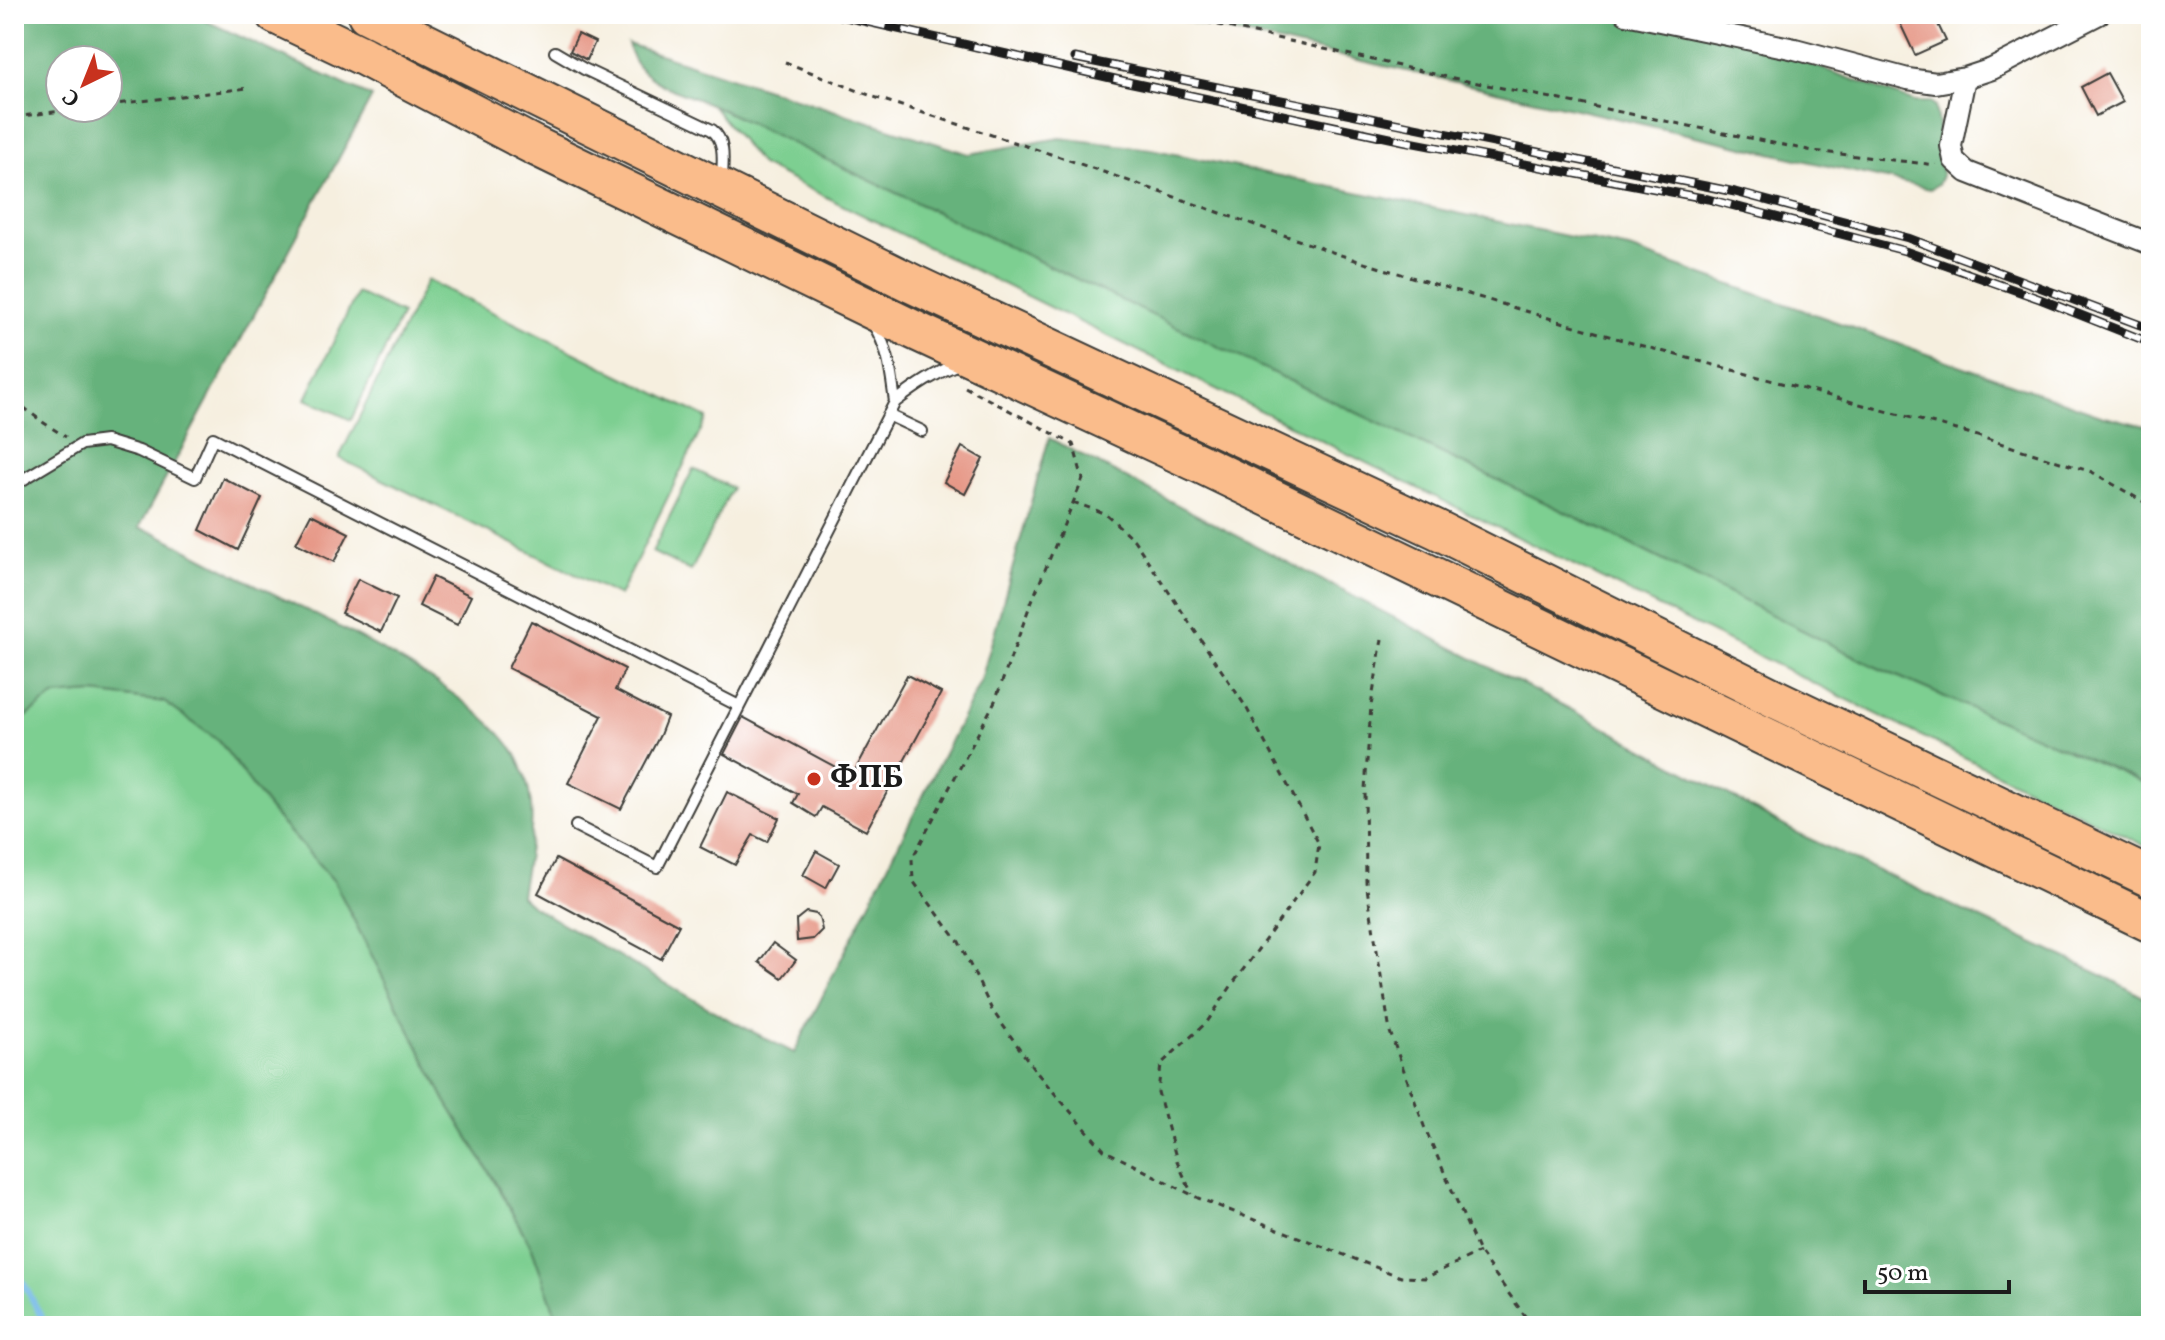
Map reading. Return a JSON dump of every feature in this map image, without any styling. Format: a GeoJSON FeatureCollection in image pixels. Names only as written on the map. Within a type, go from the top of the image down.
{"type":"FeatureCollection","features":[{"type":"Feature","properties":{"kind":"highway"},"geometry":{"type":"LineString","coordinates":[[275,14],[533,145],[916,331],[1216,471],[2151,923]]}},
{"type":"Feature","properties":{"kind":"highway"},"geometry":{"type":"LineString","coordinates":[[367,14],[913,284],[1436,529],[1786,704],[2151,878]]}},
{"type":"Feature","properties":{"kind":"street"},"geometry":{"type":"LineString","coordinates":[[1626,14],[1795,49],[1908,79],[1936,83],[1992,69],[2099,14]]}},
{"type":"Feature","properties":{"kind":"street"},"geometry":{"type":"LineString","coordinates":[[1965,78],[1951,146],[1954,160],[1967,172],[2151,244]]}},
{"type":"Feature","properties":{"kind":"lane"},"geometry":{"type":"LineString","coordinates":[[555,52],[721,137],[722,189]]}},
{"type":"Feature","properties":{"kind":"lane"},"geometry":{"type":"LineString","coordinates":[[858,302],[885,346],[895,402]]}},
{"type":"Feature","properties":{"kind":"lane"},"geometry":{"type":"LineString","coordinates":[[576,826],[657,867],[895,402],[936,373],[975,357]]}},
{"type":"Feature","properties":{"kind":"lane"},"geometry":{"type":"LineString","coordinates":[[888,415],[922,431]]}},
{"type":"Feature","properties":{"kind":"lane"},"geometry":{"type":"LineString","coordinates":[[14,485],[82,444],[106,441],[139,451],[195,478],[213,438],[739,706]]}},
{"type":"Feature","properties":{"kind":"path"},"geometry":{"type":"LineString","coordinates":[[1171,14],[1443,76],[1813,151],[1930,164],[1967,172]]}},
{"type":"Feature","properties":{"kind":"path"},"geometry":{"type":"LineString","coordinates":[[785,62],[874,97],[1066,159],[1361,262],[1639,345],[1968,433],[2092,472],[2151,506]]}},
{"type":"Feature","properties":{"kind":"path"},"geometry":{"type":"LineString","coordinates":[[124,103],[248,88]]}},
{"type":"Feature","properties":{"kind":"path"},"geometry":{"type":"LineString","coordinates":[[14,117],[44,113]]}},
{"type":"Feature","properties":{"kind":"path"},"geometry":{"type":"LineString","coordinates":[[936,373],[1073,444],[1083,479],[1029,608],[995,701],[912,859],[913,881],[959,942],[992,1010],[1037,1073],[1104,1150],[1192,1195],[1401,1277],[1425,1278],[1479,1252]]}},
{"type":"Feature","properties":{"kind":"path"},"geometry":{"type":"LineString","coordinates":[[14,400],[54,430],[82,444]]}},
{"type":"Feature","properties":{"kind":"path"},"geometry":{"type":"LineString","coordinates":[[1073,502],[1106,514],[1134,540],[1246,707],[1319,844],[1315,872],[1207,1022],[1161,1064],[1158,1092],[1177,1161],[1192,1195]]}},
{"type":"Feature","properties":{"kind":"path"},"geometry":{"type":"LineString","coordinates":[[1382,639],[1371,706],[1365,789],[1366,882],[1390,1032],[1424,1126],[1479,1252],[1532,1326]]}},
{"type":"Feature","properties":{"kind":"path"},"geometry":{"type":"LineString","coordinates":[[14,1206],[20,1217]]}},
{"type":"Feature","properties":{"kind":"green space"},"geometry":{"type":"Polygon","coordinates":[[[14,14],[191,14],[372,97],[139,528],[156,533],[367,641],[446,689],[479,714],[505,740],[521,765],[527,783],[532,815],[521,896],[532,906],[728,1019],[794,1053],[981,680],[1049,438],[1593,721],[1799,834],[2151,1001],[2151,1326],[560,1326],[532,1248],[446,1101],[334,881],[270,810],[219,741],[164,702],[94,693],[54,696],[14,726],[14,14]]]}},
{"type":"Feature","properties":{"kind":"green space"},"geometry":{"type":"Polygon","coordinates":[[[1154,14],[1626,14],[1730,35],[1915,102],[1931,102],[1935,106],[1938,124],[1942,176],[1938,184],[1930,189],[1154,14]]]}},
{"type":"Feature","properties":{"kind":"green space"},"geometry":{"type":"Polygon","coordinates":[[[628,44],[969,154],[1060,138],[1151,149],[1629,249],[2101,415],[2149,427],[2151,786],[1876,667],[1590,524],[712,105],[670,88],[642,70],[628,44]]]}},
{"type":"Feature","properties":{"kind":"green space"},"geometry":{"type":"Polygon","coordinates":[[[712,105],[1590,524],[1876,667],[2151,786],[2151,849],[761,165],[712,105]]]}},
{"type":"Feature","properties":{"kind":"green space"},"geometry":{"type":"Polygon","coordinates":[[[427,280],[707,418],[619,596],[339,458],[427,280]]]}},
{"type":"Feature","properties":{"kind":"green space"},"geometry":{"type":"Polygon","coordinates":[[[357,293],[402,314],[351,420],[306,399],[357,293]]]}},
{"type":"Feature","properties":{"kind":"green space"},"geometry":{"type":"Polygon","coordinates":[[[693,469],[732,488],[691,571],[652,552],[693,469]]]}},
{"type":"Feature","properties":{"kind":"green space"},"geometry":{"type":"Polygon","coordinates":[[[94,693],[164,702],[219,741],[270,810],[334,881],[446,1101],[532,1248],[560,1326],[14,1326],[14,726],[54,696],[94,693]]]}},
{"type":"Feature","properties":{"kind":"building"},"geometry":{"type":"Polygon","coordinates":[[[1913,14],[1933,14],[1946,41],[1915,55],[1899,21],[1913,14]]]}},
{"type":"Feature","properties":{"kind":"building"},"geometry":{"type":"Polygon","coordinates":[[[578,34],[595,42],[587,60],[570,51],[578,34]]]}},
{"type":"Feature","properties":{"kind":"building"},"geometry":{"type":"Polygon","coordinates":[[[2107,73],[2123,102],[2096,116],[2081,87],[2107,73]]]}},
{"type":"Feature","properties":{"kind":"building"},"geometry":{"type":"Polygon","coordinates":[[[962,447],[983,459],[965,494],[944,482],[962,447]]]}},
{"type":"Feature","properties":{"kind":"building"},"geometry":{"type":"Polygon","coordinates":[[[223,478],[262,498],[238,550],[200,530],[223,478]]]}},
{"type":"Feature","properties":{"kind":"building"},"geometry":{"type":"Polygon","coordinates":[[[311,514],[349,533],[334,562],[296,543],[311,514]]]}},
{"type":"Feature","properties":{"kind":"building"},"geometry":{"type":"Polygon","coordinates":[[[433,577],[471,596],[457,625],[419,606],[433,577]]]}},
{"type":"Feature","properties":{"kind":"building"},"geometry":{"type":"Polygon","coordinates":[[[358,579],[397,598],[381,632],[341,613],[358,579]]]}},
{"type":"Feature","properties":{"kind":"building"},"geometry":{"type":"Polygon","coordinates":[[[531,621],[625,669],[615,690],[667,717],[621,809],[568,783],[602,716],[508,668],[531,621]]]}},
{"type":"Feature","properties":{"kind":"building"},"geometry":{"type":"Polygon","coordinates":[[[907,675],[941,693],[866,831],[822,807],[816,817],[793,803],[798,794],[724,754],[743,717],[852,776],[907,675]]]}},
{"type":"Feature","properties":{"kind":"building"},"geometry":{"type":"Polygon","coordinates":[[[727,792],[779,818],[767,842],[753,835],[735,865],[700,847],[727,792]]]}},
{"type":"Feature","properties":{"kind":"building"},"geometry":{"type":"Polygon","coordinates":[[[816,851],[839,864],[826,888],[803,875],[816,851]]]}},
{"type":"Feature","properties":{"kind":"building"},"geometry":{"type":"Polygon","coordinates":[[[556,859],[679,925],[661,959],[538,893],[556,859]]]}},
{"type":"Feature","properties":{"kind":"building"},"geometry":{"type":"Polygon","coordinates":[[[806,912],[819,917],[822,930],[813,939],[797,941],[796,920],[806,912]]]}},
{"type":"Feature","properties":{"kind":"building"},"geometry":{"type":"Polygon","coordinates":[[[773,943],[796,960],[782,978],[759,962],[773,943]]]}},
{"type":"Feature","properties":{"kind":"waterway"},"geometry":{"type":"LineString","coordinates":[[14,1265],[46,1326]]}},
{"type":"Feature","properties":{"kind":"railway"},"geometry":{"type":"LineString","coordinates":[[833,14],[1404,141],[1708,199],[1905,251],[2151,343]]}},
{"type":"Feature","properties":{"kind":"railway"},"geometry":{"type":"LineString","coordinates":[[1075,58],[1735,192],[1908,238],[2151,329]]}},
{"type":"Feature","properties":{"kind":"place","name":"ФПБ"},"geometry":{"type":"Point","coordinates":[814,779]}}]}
